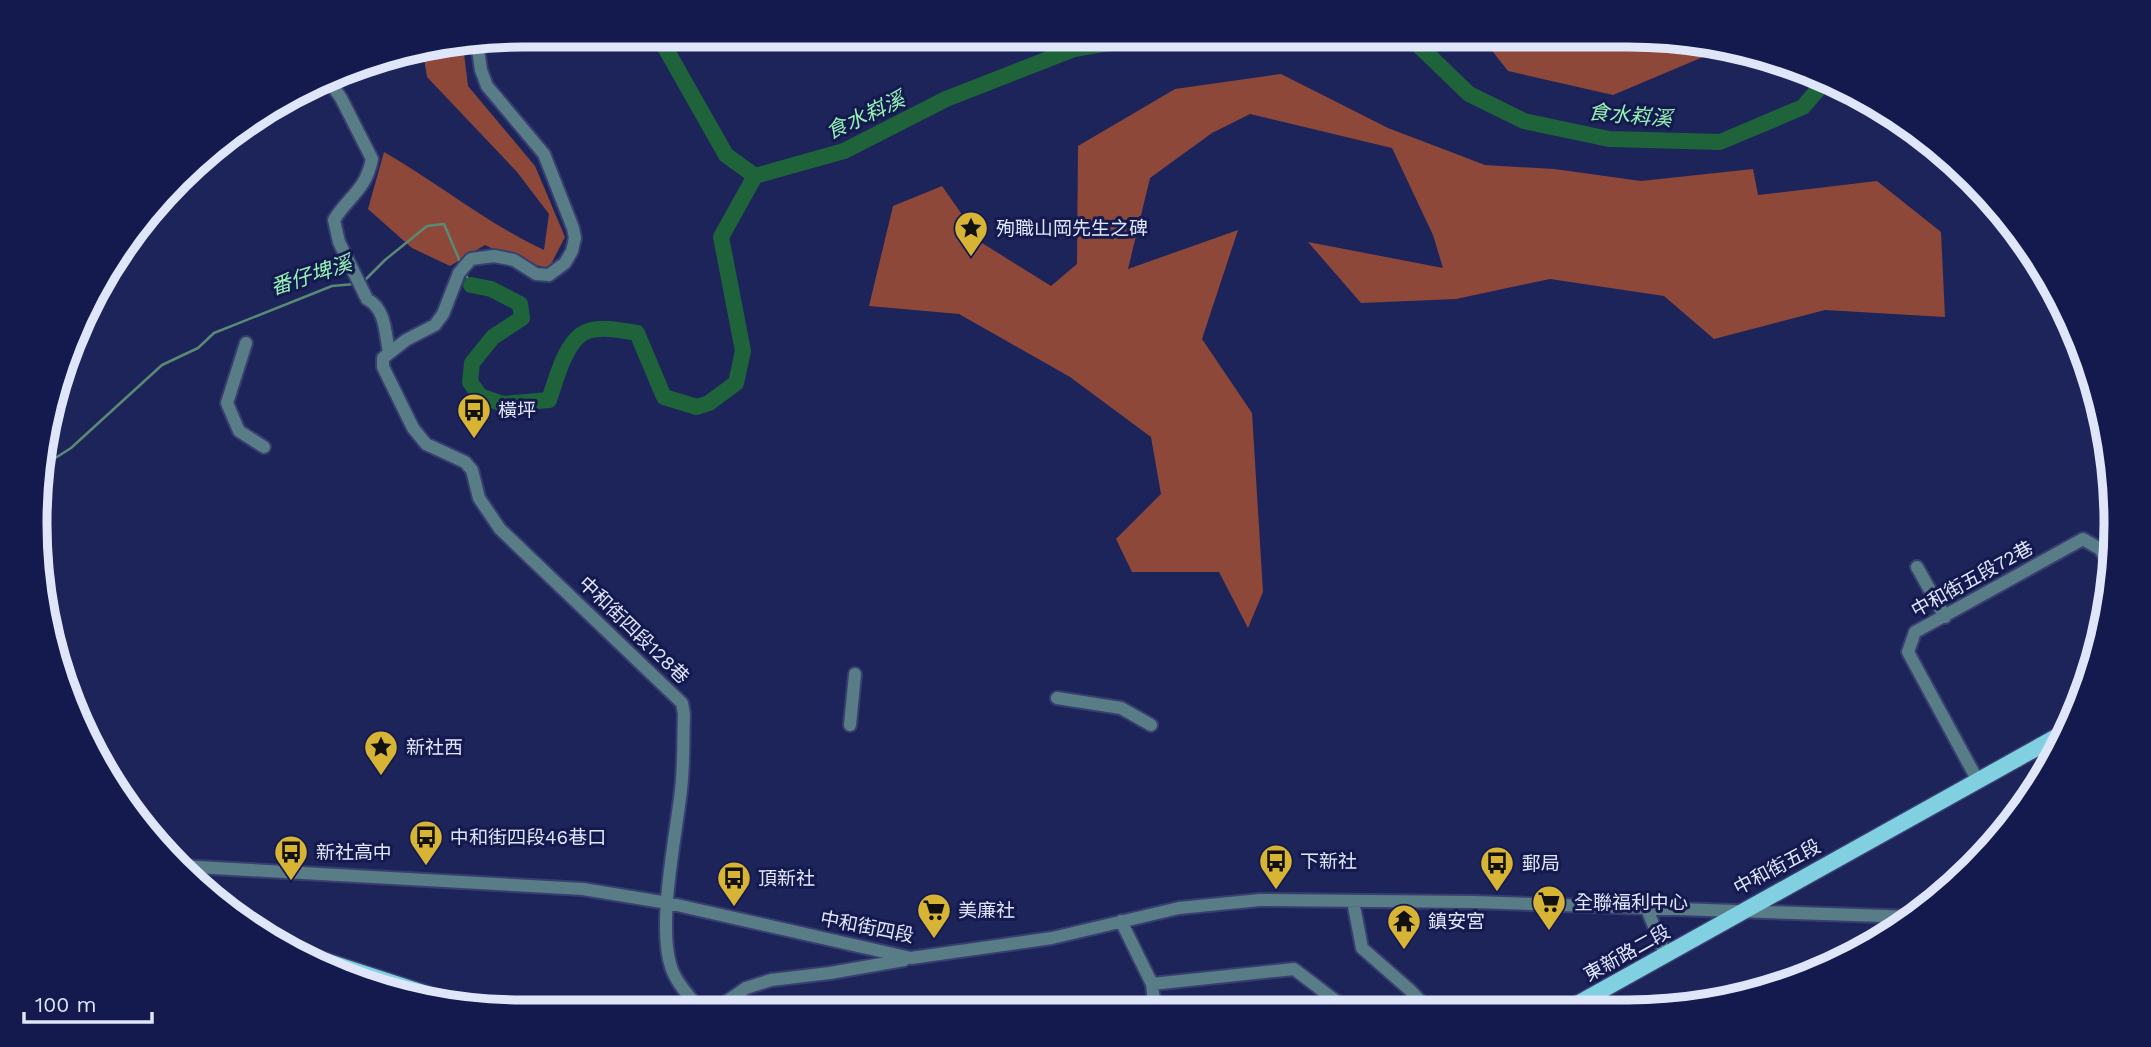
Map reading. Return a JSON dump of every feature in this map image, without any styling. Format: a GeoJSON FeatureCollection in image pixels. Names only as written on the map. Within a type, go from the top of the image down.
{"type":"FeatureCollection","features":[{"type":"Feature","properties":{"kind":"main road","name":"中和街五段"},"geometry":{"type":"LineString","coordinates":[[1741,912],[2052,739]]}},
{"type":"Feature","properties":{"kind":"main road","name":"東新路二段"},"geometry":{"type":"LineString","coordinates":[[1585,1000],[1741,912]]}},
{"type":"Feature","properties":{"kind":"street"},"geometry":{"type":"LineString","coordinates":[[333,87],[372,159],[370,170],[358,193],[341,208],[334,220],[339,242],[367,299],[381,312],[389,352],[435,325],[443,314],[459,272],[471,259],[494,256],[514,260],[536,274],[549,275],[565,263],[576,239],[544,154],[487,86],[478,49]]}},
{"type":"Feature","properties":{"kind":"street"},"geometry":{"type":"LineString","coordinates":[[246,344],[227,402],[239,431],[264,447]]}},
{"type":"Feature","properties":{"kind":"street","name":"中和街四段128巷"},"geometry":{"type":"LineString","coordinates":[[389,352],[383,358],[386,375],[413,428],[426,444],[465,462],[472,470],[479,498],[500,529],[682,703],[682,786],[668,903],[667,945],[676,978],[693,1000]]}},
{"type":"Feature","properties":{"kind":"street","name":"中和街五段72巷"},"geometry":{"type":"LineString","coordinates":[[1978,781],[1908,652],[1914,632],[2083,539],[2100,549],[2103,554]]}},
{"type":"Feature","properties":{"kind":"street"},"geometry":{"type":"LineString","coordinates":[[1917,567],[1945,617]]}},
{"type":"Feature","properties":{"kind":"street"},"geometry":{"type":"LineString","coordinates":[[849,724],[855,674]]}},
{"type":"Feature","properties":{"kind":"street"},"geometry":{"type":"LineString","coordinates":[[1057,698],[1121,708],[1151,725]]}},
{"type":"Feature","properties":{"kind":"street","name":"中和街四段"},"geometry":{"type":"LineString","coordinates":[[195,868],[583,890],[668,903],[911,958],[1052,938],[1179,908],[1252,901],[1473,902]]}},
{"type":"Feature","properties":{"kind":"street"},"geometry":{"type":"LineString","coordinates":[[1353,901],[1362,948],[1420,1000]]}},
{"type":"Feature","properties":{"kind":"street","name":"中和街五段"},"geometry":{"type":"LineString","coordinates":[[1473,902],[1741,912]]}},
{"type":"Feature","properties":{"kind":"street"},"geometry":{"type":"LineString","coordinates":[[1647,909],[1665,956]]}},
{"type":"Feature","properties":{"kind":"street"},"geometry":{"type":"LineString","coordinates":[[1741,912],[1896,916]]}},
{"type":"Feature","properties":{"kind":"street"},"geometry":{"type":"LineString","coordinates":[[1886,916],[1886,923]]}},
{"type":"Feature","properties":{"kind":"street"},"geometry":{"type":"LineString","coordinates":[[1121,921],[1152,984],[1154,1000]]}},
{"type":"Feature","properties":{"kind":"street"},"geometry":{"type":"LineString","coordinates":[[729,1000],[746,988],[771,980],[831,973],[911,958]]}},
{"type":"Feature","properties":{"kind":"street"},"geometry":{"type":"LineString","coordinates":[[1152,984],[1294,969],[1335,1000]]}},
{"type":"Feature","properties":{"kind":"shaded area"},"geometry":{"type":"Polygon","coordinates":[[[1489,47],[1659,48],[1709,54],[1613,95],[1508,71],[1489,47]]]}},
{"type":"Feature","properties":{"kind":"shaded area"},"geometry":{"type":"Polygon","coordinates":[[[464,51],[468,86],[535,166],[565,237],[549,268],[518,261],[485,245],[450,266],[412,248],[368,209],[384,152],[503,228],[544,250],[549,214],[517,172],[427,77],[424,58],[464,51]]]}},
{"type":"Feature","properties":{"kind":"shaded area"},"geometry":{"type":"Polygon","coordinates":[[[1281,74],[1388,128],[1485,165],[1554,169],[1641,181],[1753,169],[1758,195],[1877,181],[1941,232],[1945,317],[1825,310],[1714,339],[1664,296],[1550,279],[1456,299],[1361,303],[1308,242],[1443,268],[1433,235],[1392,148],[1250,114],[1212,133],[1150,178],[1128,269],[1238,230],[1202,339],[1252,413],[1263,592],[1248,628],[1219,572],[1132,572],[1116,539],[1161,494],[1151,437],[1070,377],[959,314],[869,306],[893,206],[942,186],[982,243],[1051,286],[1077,264],[1078,146],[1175,89],[1281,74]]]}},
{"type":"Feature","properties":{"kind":"waterway","name":"食水嵙溪"},"geometry":{"type":"LineString","coordinates":[[665,47],[726,155],[755,176],[844,151],[946,99],[1074,49],[1086,47]]}},
{"type":"Feature","properties":{"kind":"waterway","name":"食水嵙溪"},"geometry":{"type":"LineString","coordinates":[[1420,47],[1469,94],[1524,121],[1609,139],[1720,142],[1803,107],[1819,88]]}},
{"type":"Feature","properties":{"kind":"waterway","name":"番仔埤溪"},"geometry":{"type":"LineString","coordinates":[[471,285],[491,289],[520,304],[522,318],[493,337],[472,363],[470,382],[480,396],[503,404],[549,400],[563,361],[574,342],[588,331],[606,329],[637,333],[664,397],[697,407],[709,403],[736,383],[743,351],[721,237],[755,176]]}},
{"type":"Feature","properties":{"kind":"waterway","name":"番仔埤溪"},"geometry":{"type":"LineString","coordinates":[[364,281],[427,226],[444,224],[461,264]]}},
{"type":"Feature","properties":{"kind":"waterway","name":"番仔埤溪"},"geometry":{"type":"LineString","coordinates":[[465,273],[471,285]]}},
{"type":"Feature","properties":{"kind":"waterway","name":"番仔埤溪"},"geometry":{"type":"LineString","coordinates":[[51,461],[71,448],[162,365],[198,348],[214,333],[332,286],[355,284]]}},
{"type":"Feature","properties":{"kind":"place","name":"殉職山岡先生之碑"},"geometry":{"type":"Point","coordinates":[971,258]}},
{"type":"Feature","properties":{"kind":"place","name":"橫坪"},"geometry":{"type":"Point","coordinates":[474,440]}},
{"type":"Feature","properties":{"kind":"place","name":"新社西"},"geometry":{"type":"Point","coordinates":[381,777]}},
{"type":"Feature","properties":{"kind":"place","name":"中和街四段46巷口"},"geometry":{"type":"Point","coordinates":[426,867]}},
{"type":"Feature","properties":{"kind":"place","name":"新社高中"},"geometry":{"type":"Point","coordinates":[291,882]}},
{"type":"Feature","properties":{"kind":"place","name":"下新社"},"geometry":{"type":"Point","coordinates":[1276,891]}},
{"type":"Feature","properties":{"kind":"place","name":"郵局"},"geometry":{"type":"Point","coordinates":[1497,893]}},
{"type":"Feature","properties":{"kind":"place","name":"頂新社"},"geometry":{"type":"Point","coordinates":[734,908]}},
{"type":"Feature","properties":{"kind":"place","name":"全聯福利中心"},"geometry":{"type":"Point","coordinates":[1549,932]}},
{"type":"Feature","properties":{"kind":"place","name":"美廉社"},"geometry":{"type":"Point","coordinates":[934,940]}},
{"type":"Feature","properties":{"kind":"place","name":"鎮安宮"},"geometry":{"type":"Point","coordinates":[1404,951]}}]}
